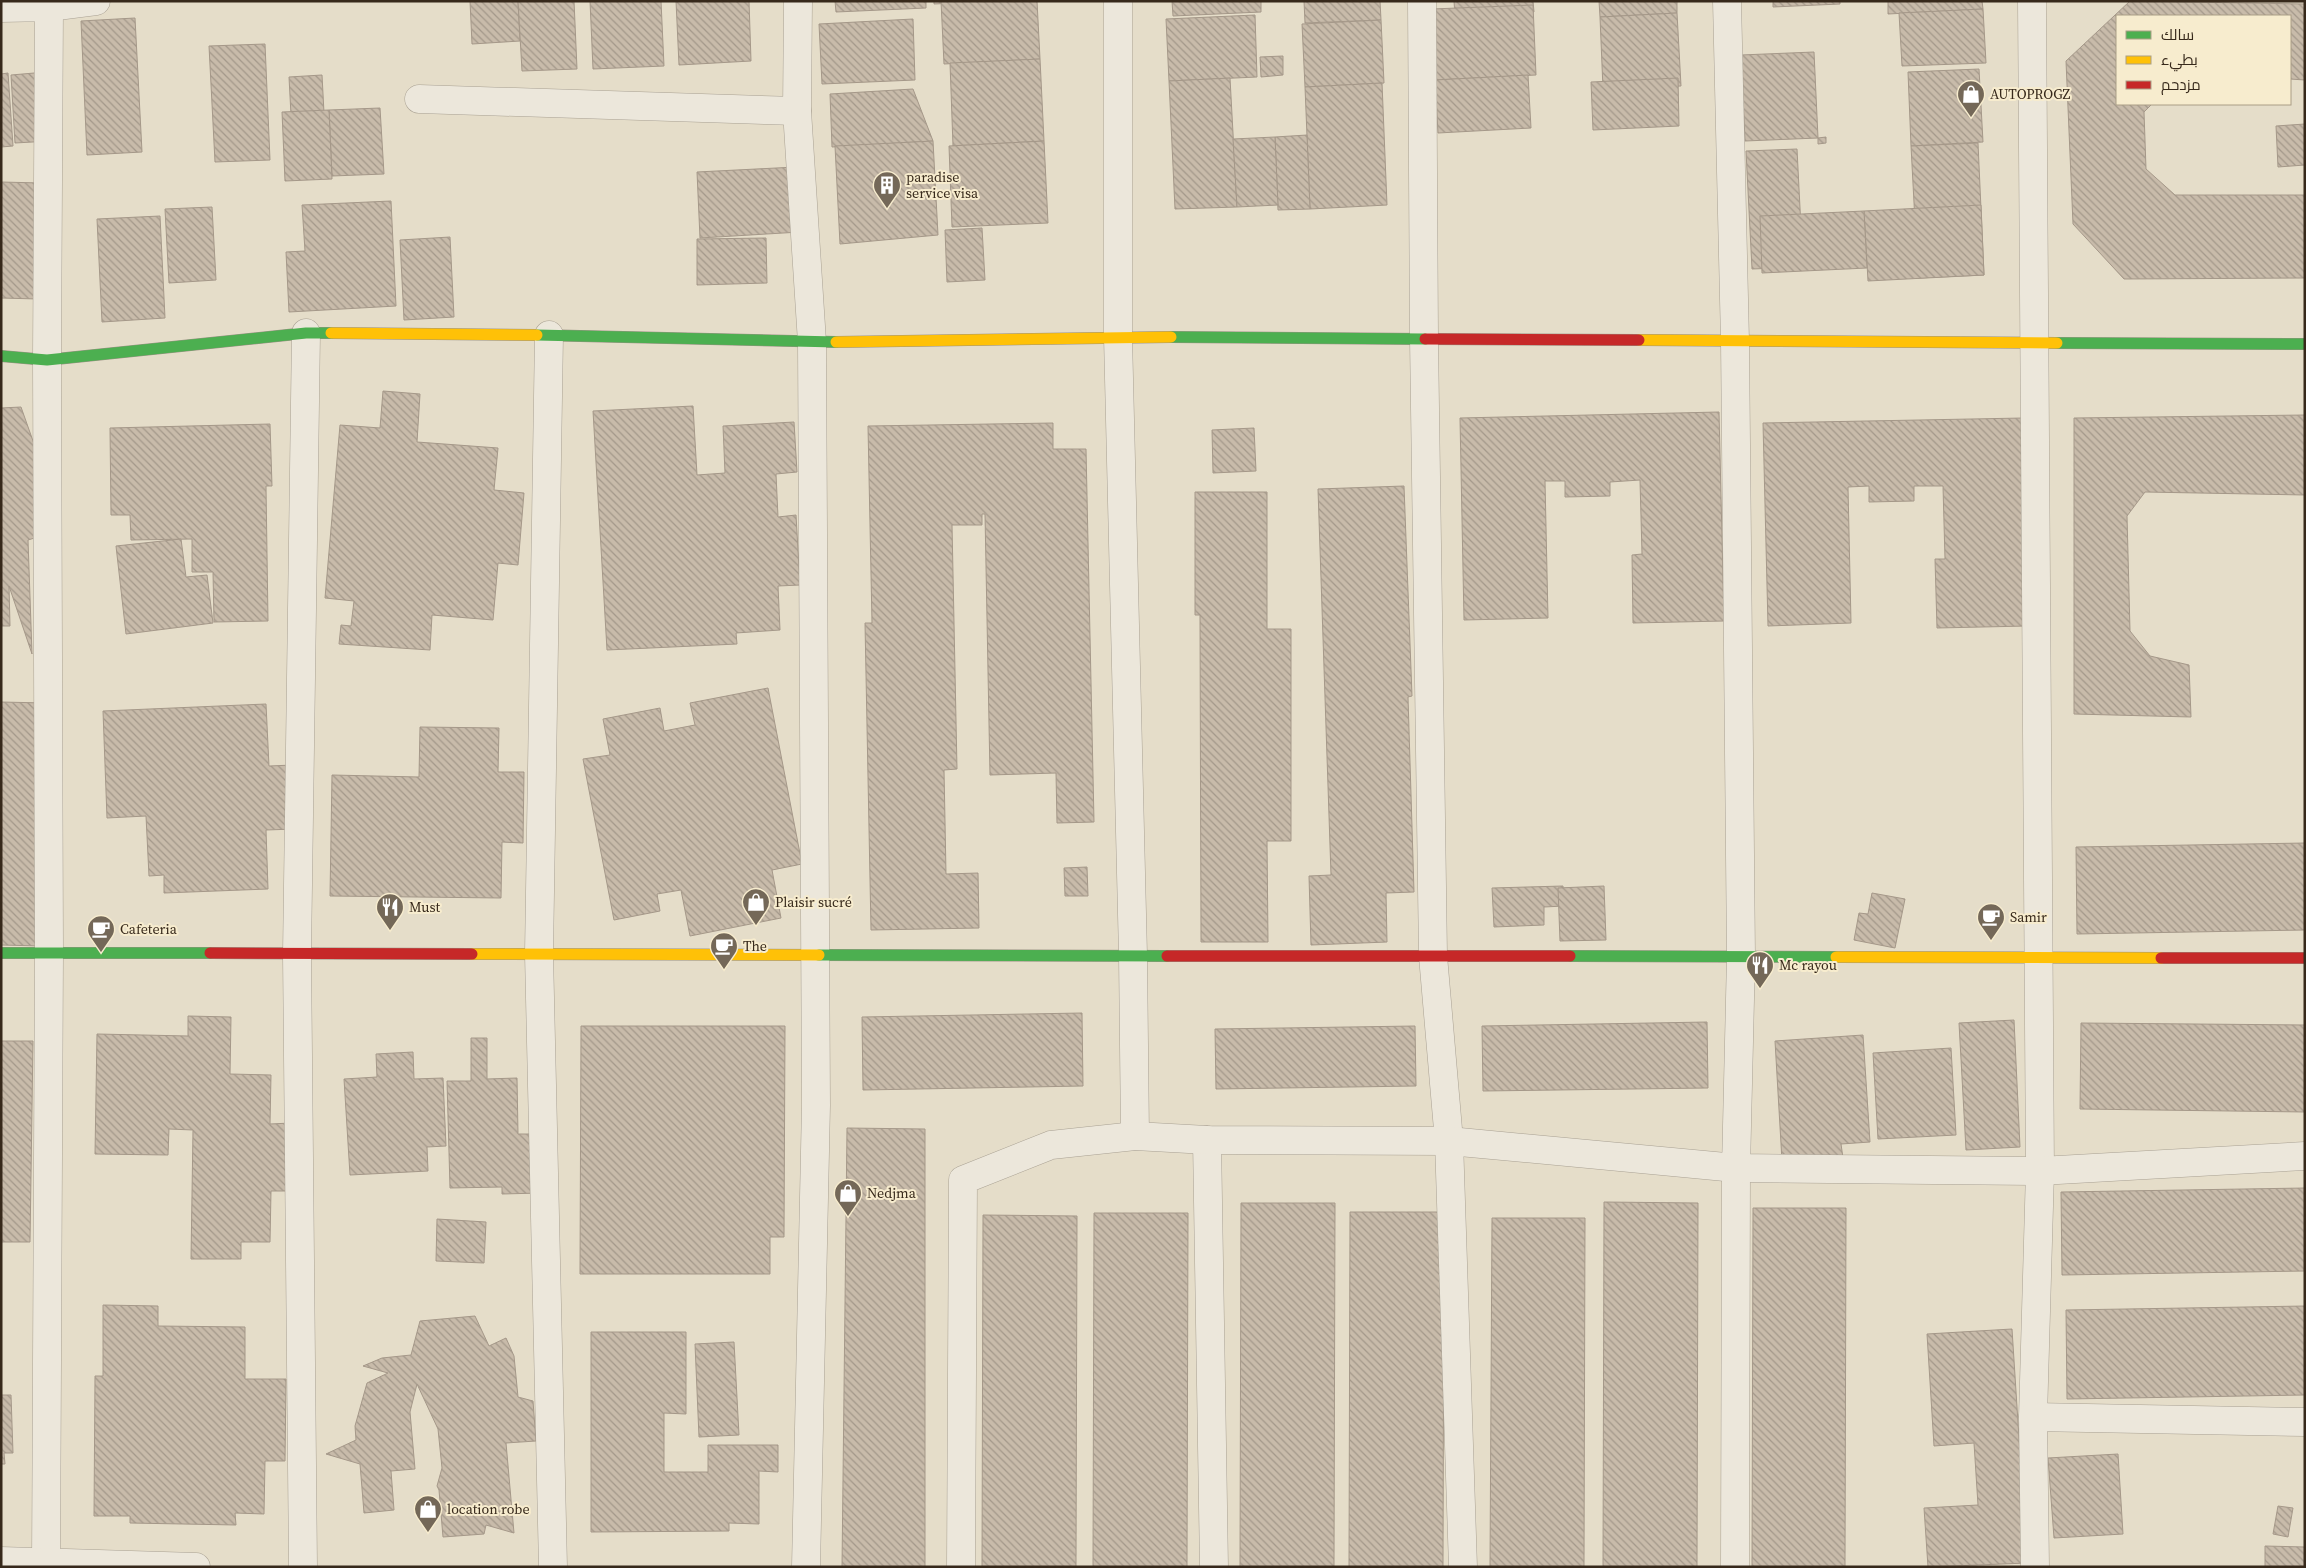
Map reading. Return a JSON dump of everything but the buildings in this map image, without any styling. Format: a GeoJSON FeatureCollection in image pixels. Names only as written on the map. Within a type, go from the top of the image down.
{"type":"FeatureCollection","features":[{"type":"Feature","properties":{"kind":"street"},"geometry":{"type":"LineString","coordinates":[[1,8],[49,7],[96,1]]}},
{"type":"Feature","properties":{"kind":"street"},"geometry":{"type":"LineString","coordinates":[[798,1],[797,111],[812,342],[816,1104],[806,1567]]}},
{"type":"Feature","properties":{"kind":"street"},"geometry":{"type":"LineString","coordinates":[[1118,1],[1118,338],[1133,955],[1135,1136]]}},
{"type":"Feature","properties":{"kind":"street"},"geometry":{"type":"LineString","coordinates":[[1422,1],[1424,340],[1433,956],[1449,1141],[1462,1567]]}},
{"type":"Feature","properties":{"kind":"street"},"geometry":{"type":"LineString","coordinates":[[1727,1],[1735,341],[1741,956],[1736,1168],[1735,1567]]}},
{"type":"Feature","properties":{"kind":"street"},"geometry":{"type":"LineString","coordinates":[[2032,1],[2040,1171],[2033,1417],[2035,1567]]}},
{"type":"Feature","properties":{"kind":"street"},"geometry":{"type":"LineString","coordinates":[[46,1564],[49,953],[47,360],[49,7]]}},
{"type":"Feature","properties":{"kind":"street"},"geometry":{"type":"LineString","coordinates":[[419,99],[797,111]]}},
{"type":"Feature","properties":{"kind":"street"},"geometry":{"type":"LineString","coordinates":[[1,356],[47,360],[306,333],[549,335],[812,342],[1118,338],[2305,344]]}},
{"type":"Feature","properties":{"kind":"street"},"geometry":{"type":"LineString","coordinates":[[302,1567],[297,954],[306,333]]}},
{"type":"Feature","properties":{"kind":"street"},"geometry":{"type":"LineString","coordinates":[[549,335],[539,954],[553,1567]]}},
{"type":"Feature","properties":{"kind":"street"},"geometry":{"type":"LineString","coordinates":[[1,953],[2305,958]]}},
{"type":"Feature","properties":{"kind":"street"},"geometry":{"type":"LineString","coordinates":[[961,1567],[962,1180],[1051,1145],[1135,1136],[1207,1140],[1449,1141],[1736,1168],[2040,1171],[2305,1156]]}},
{"type":"Feature","properties":{"kind":"street"},"geometry":{"type":"LineString","coordinates":[[1207,1140],[1214,1567]]}},
{"type":"Feature","properties":{"kind":"street"},"geometry":{"type":"LineString","coordinates":[[2033,1417],[2305,1422]]}},
{"type":"Feature","properties":{"kind":"street"},"geometry":{"type":"LineString","coordinates":[[1,1562],[196,1567]]}},
{"type":"Feature","properties":{"kind":"traffic: fast"},"geometry":{"type":"LineString","coordinates":[[1,356],[47,360],[306,333],[331,333]]}},
{"type":"Feature","properties":{"kind":"traffic: fast"},"geometry":{"type":"LineString","coordinates":[[537,335],[836,342]]}},
{"type":"Feature","properties":{"kind":"traffic: fast"},"geometry":{"type":"LineString","coordinates":[[1171,337],[1425,339]]}},
{"type":"Feature","properties":{"kind":"traffic: fast"},"geometry":{"type":"LineString","coordinates":[[2057,343],[2305,344]]}},
{"type":"Feature","properties":{"kind":"traffic: fast"},"geometry":{"type":"LineString","coordinates":[[1,953],[210,953]]}},
{"type":"Feature","properties":{"kind":"traffic: fast"},"geometry":{"type":"LineString","coordinates":[[819,955],[1167,956]]}},
{"type":"Feature","properties":{"kind":"traffic: fast"},"geometry":{"type":"LineString","coordinates":[[1570,956],[1836,957]]}},
{"type":"Feature","properties":{"kind":"traffic: slow"},"geometry":{"type":"LineString","coordinates":[[331,333],[537,335]]}},
{"type":"Feature","properties":{"kind":"traffic: slow"},"geometry":{"type":"LineString","coordinates":[[836,342],[1171,337]]}},
{"type":"Feature","properties":{"kind":"traffic: slow"},"geometry":{"type":"LineString","coordinates":[[1639,340],[2057,343]]}},
{"type":"Feature","properties":{"kind":"traffic: slow"},"geometry":{"type":"LineString","coordinates":[[472,954],[819,955]]}},
{"type":"Feature","properties":{"kind":"traffic: slow"},"geometry":{"type":"LineString","coordinates":[[1836,957],[2161,958]]}},
{"type":"Feature","properties":{"kind":"traffic: jam"},"geometry":{"type":"LineString","coordinates":[[1425,339],[1639,340]]}},
{"type":"Feature","properties":{"kind":"traffic: jam"},"geometry":{"type":"LineString","coordinates":[[210,953],[472,954]]}},
{"type":"Feature","properties":{"kind":"traffic: jam"},"geometry":{"type":"LineString","coordinates":[[1167,956],[1570,956]]}},
{"type":"Feature","properties":{"kind":"traffic: jam"},"geometry":{"type":"LineString","coordinates":[[2161,958],[2305,958]]}},
{"type":"Feature","properties":{"kind":"place","name":"AUTOPROGZ"},"geometry":{"type":"Point","coordinates":[1971,118]}},
{"type":"Feature","properties":{"kind":"place","name":"paradise service visa"},"geometry":{"type":"Point","coordinates":[887,209]}},
{"type":"Feature","properties":{"kind":"place","name":"Plaisir sucré"},"geometry":{"type":"Point","coordinates":[756,926]}},
{"type":"Feature","properties":{"kind":"place","name":"Must"},"geometry":{"type":"Point","coordinates":[390,931]}},
{"type":"Feature","properties":{"kind":"place","name":"Samir"},"geometry":{"type":"Point","coordinates":[1991,941]}},
{"type":"Feature","properties":{"kind":"place","name":"Cafeteria"},"geometry":{"type":"Point","coordinates":[101,953]}},
{"type":"Feature","properties":{"kind":"place","name":"The"},"geometry":{"type":"Point","coordinates":[724,970]}},
{"type":"Feature","properties":{"kind":"place","name":"Mc rayou"},"geometry":{"type":"Point","coordinates":[1760,989]}},
{"type":"Feature","properties":{"kind":"place","name":"Nedjma"},"geometry":{"type":"Point","coordinates":[848,1217]}},
{"type":"Feature","properties":{"kind":"place","name":"location robe"},"geometry":{"type":"Point","coordinates":[428,1533]}}]}
